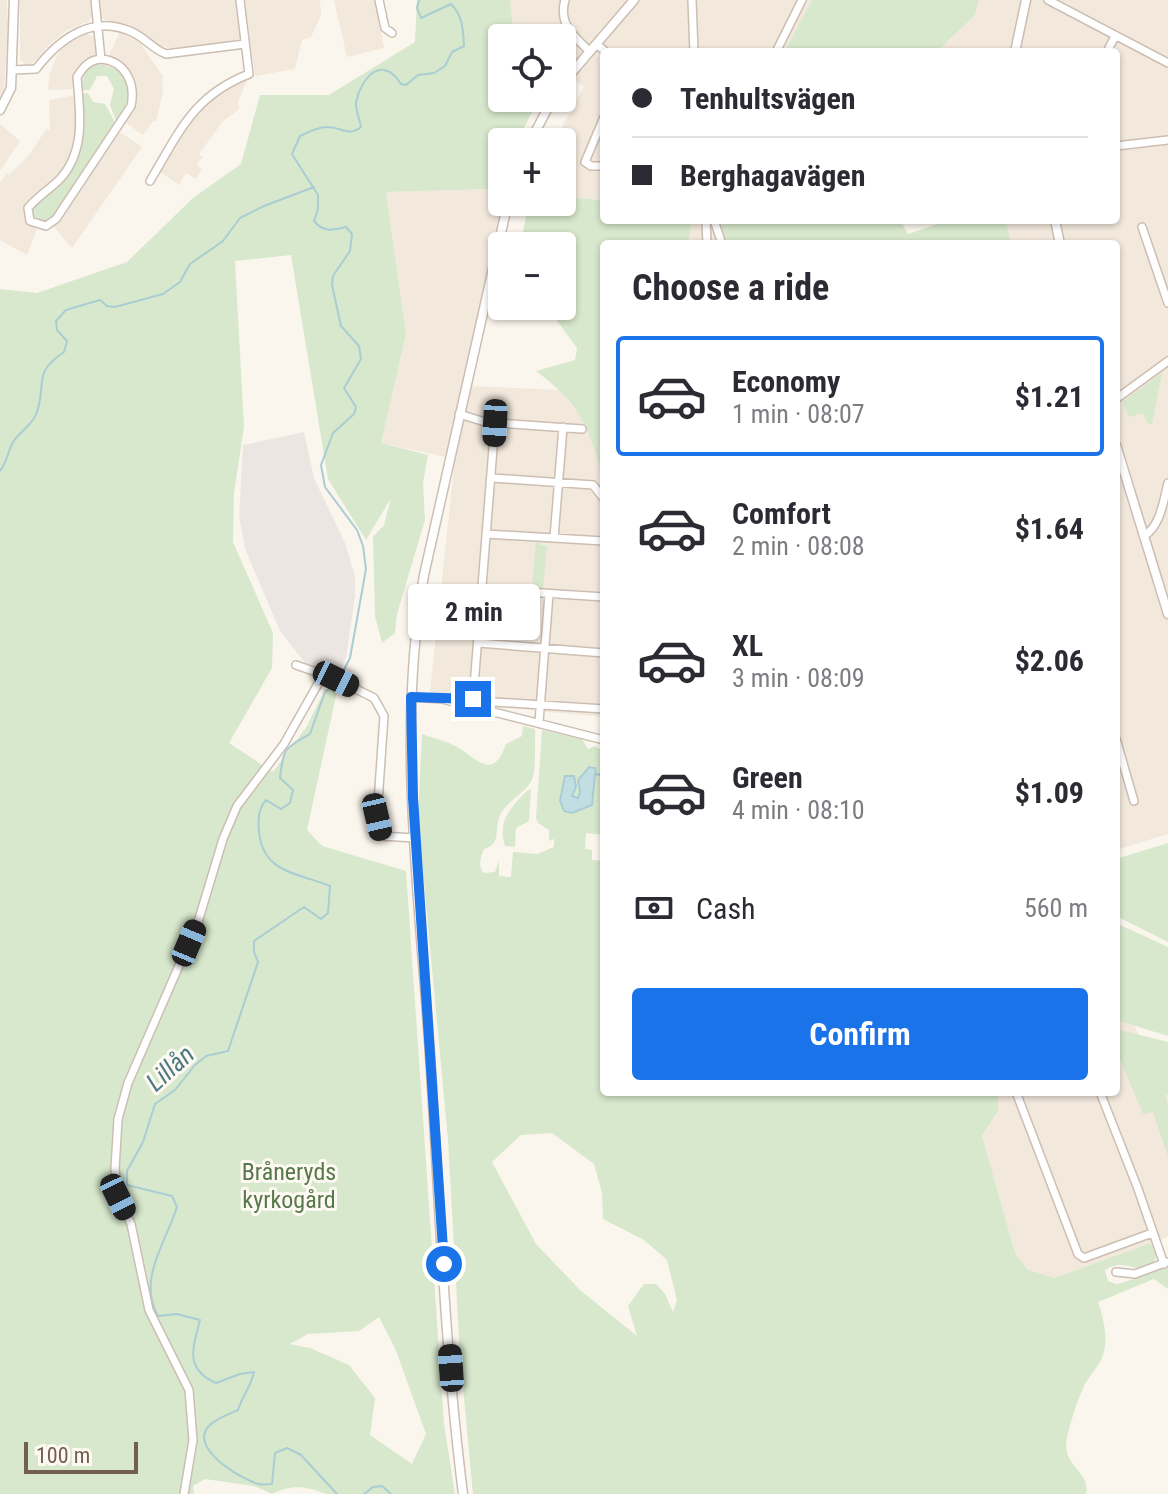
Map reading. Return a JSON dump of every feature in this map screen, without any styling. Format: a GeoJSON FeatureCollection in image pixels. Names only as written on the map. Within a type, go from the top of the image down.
{"type":"FeatureCollection","features":[{"type":"Feature","properties":{"kind":"street"},"geometry":{"type":"LineString","coordinates":[[0,110],[10,95],[14,0]]}},
{"type":"Feature","properties":{"kind":"street"},"geometry":{"type":"LineString","coordinates":[[95,0],[101,59]]}},
{"type":"Feature","properties":{"kind":"street"},"geometry":{"type":"LineString","coordinates":[[150,181],[182,128],[204,99],[229,82],[249,74],[240,0]]}},
{"type":"Feature","properties":{"kind":"street"},"geometry":{"type":"LineString","coordinates":[[379,0],[385,28],[392,33]]}},
{"type":"Feature","properties":{"kind":"street"},"geometry":{"type":"LineString","coordinates":[[565,0],[566,26],[600,50]]}},
{"type":"Feature","properties":{"kind":"street"},"geometry":{"type":"LineString","coordinates":[[576,68],[634,0]]}},
{"type":"Feature","properties":{"kind":"street"},"geometry":{"type":"LineString","coordinates":[[692,0],[694,48]]}},
{"type":"Feature","properties":{"kind":"street"},"geometry":{"type":"LineString","coordinates":[[778,48],[802,0]]}},
{"type":"Feature","properties":{"kind":"street"},"geometry":{"type":"LineString","coordinates":[[1016,48],[1026,0]]}},
{"type":"Feature","properties":{"kind":"street"},"geometry":{"type":"LineString","coordinates":[[1048,0],[1168,63]]}},
{"type":"Feature","properties":{"kind":"street"},"geometry":{"type":"LineString","coordinates":[[12,70],[36,69],[64,39],[98,25],[126,30],[166,54],[245,44]]}},
{"type":"Feature","properties":{"kind":"street"},"geometry":{"type":"LineString","coordinates":[[1109,48],[1115,36]]}},
{"type":"Feature","properties":{"kind":"street"},"geometry":{"type":"LineString","coordinates":[[101,59],[120,65],[129,78],[133,98],[128,112],[56,219],[46,226],[35,225],[30,221],[28,208],[63,176],[79,141],[81,121],[77,77],[86,65],[101,59]]}},
{"type":"Feature","properties":{"kind":"street"},"geometry":{"type":"LineString","coordinates":[[600,126],[585,162],[600,166]]}},
{"type":"Feature","properties":{"kind":"street"},"geometry":{"type":"LineString","coordinates":[[1120,146],[1168,140]]}},
{"type":"Feature","properties":{"kind":"street"},"geometry":{"type":"LineString","coordinates":[[463,1492],[448,1325],[415,838],[411,697],[420,596],[505,216]]}},
{"type":"Feature","properties":{"kind":"street"},"geometry":{"type":"LineString","coordinates":[[1142,227],[1168,303]]}},
{"type":"Feature","properties":{"kind":"street"},"geometry":{"type":"LineString","coordinates":[[1120,396],[1168,361]]}},
{"type":"Feature","properties":{"kind":"street"},"geometry":{"type":"LineString","coordinates":[[459,414],[495,423],[582,429]]}},
{"type":"Feature","properties":{"kind":"street"},"geometry":{"type":"LineString","coordinates":[[473,699],[495,423]]}},
{"type":"Feature","properties":{"kind":"street"},"geometry":{"type":"LineString","coordinates":[[554,538],[563,427]]}},
{"type":"Feature","properties":{"kind":"street"},"geometry":{"type":"LineString","coordinates":[[1120,458],[1168,614]]}},
{"type":"Feature","properties":{"kind":"street"},"geometry":{"type":"LineString","coordinates":[[492,478],[593,485],[600,494]]}},
{"type":"Feature","properties":{"kind":"street"},"geometry":{"type":"LineString","coordinates":[[1144,536],[1157,523],[1168,483]]}},
{"type":"Feature","properties":{"kind":"street"},"geometry":{"type":"LineString","coordinates":[[486,534],[600,541]]}},
{"type":"Feature","properties":{"kind":"street"},"geometry":{"type":"LineString","coordinates":[[481,589],[600,597]]}},
{"type":"Feature","properties":{"kind":"street"},"geometry":{"type":"LineString","coordinates":[[539,722],[549,594]]}},
{"type":"Feature","properties":{"kind":"street"},"geometry":{"type":"LineString","coordinates":[[478,643],[600,653]]}},
{"type":"Feature","properties":{"kind":"street"},"geometry":{"type":"LineString","coordinates":[[296,665],[374,698],[384,716],[377,817],[381,836],[415,838]]}},
{"type":"Feature","properties":{"kind":"street"},"geometry":{"type":"LineString","coordinates":[[184,1494],[193,1440],[191,1401],[189,1390],[149,1310],[131,1224],[118,1197],[115,1141],[118,1119],[128,1083],[198,922],[223,839],[237,806],[284,744],[323,675]]}},
{"type":"Feature","properties":{"kind":"street"},"geometry":{"type":"LineString","coordinates":[[411,697],[600,709]]}},
{"type":"Feature","properties":{"kind":"street"},"geometry":{"type":"LineString","coordinates":[[442,699],[600,739]]}},
{"type":"Feature","properties":{"kind":"street"},"geometry":{"type":"LineString","coordinates":[[1120,753],[1134,801]]}},
{"type":"Feature","properties":{"kind":"street"},"geometry":{"type":"LineString","coordinates":[[1018,1096],[1078,1254],[1084,1258],[1152,1233]]}},
{"type":"Feature","properties":{"kind":"street"},"geometry":{"type":"LineString","coordinates":[[1102,1096],[1166,1263],[1135,1274],[1116,1272]]}},
{"type":"Feature","properties":{"kind":"shaded area"},"geometry":{"type":"Polygon","coordinates":[[[0,0],[7,0],[8,27],[4,92],[0,98],[0,0]]]}},
{"type":"Feature","properties":{"kind":"shaded area"},"geometry":{"type":"Polygon","coordinates":[[[20,0],[91,0],[92,17],[67,30],[26,66],[20,59],[20,0]]]}},
{"type":"Feature","properties":{"kind":"shaded area"},"geometry":{"type":"Polygon","coordinates":[[[100,0],[236,0],[241,38],[186,49],[168,48],[156,44],[129,25],[105,20],[101,16],[100,0]]]}},
{"type":"Feature","properties":{"kind":"shaded area"},"geometry":{"type":"Polygon","coordinates":[[[245,0],[320,0],[321,15],[311,37],[302,40],[295,69],[255,76],[245,0]]]}},
{"type":"Feature","properties":{"kind":"shaded area"},"geometry":{"type":"Polygon","coordinates":[[[334,0],[375,0],[384,48],[347,57],[334,0]]]}},
{"type":"Feature","properties":{"kind":"shaded area"},"geometry":{"type":"Polygon","coordinates":[[[510,0],[812,0],[786,48],[600,48],[600,200],[576,198],[576,128],[562,128],[570,112],[576,112],[576,101],[584,86],[576,82],[576,24],[513,24],[510,0]]]}},
{"type":"Feature","properties":{"kind":"shaded area"},"geometry":{"type":"Polygon","coordinates":[[[979,0],[1168,0],[1168,834],[1120,849],[1120,240],[1010,240],[1007,224],[1120,224],[1120,48],[940,48],[975,15],[979,0]]]}},
{"type":"Feature","properties":{"kind":"shaded area"},"geometry":{"type":"Polygon","coordinates":[[[120,32],[140,43],[164,78],[156,122],[153,121],[143,135],[125,122],[134,103],[123,65],[109,55],[120,32]]]}},
{"type":"Feature","properties":{"kind":"shaded area"},"geometry":{"type":"Polygon","coordinates":[[[86,33],[94,37],[96,54],[88,60],[76,89],[48,90],[57,55],[71,39],[86,33]]]}},
{"type":"Feature","properties":{"kind":"shaded area"},"geometry":{"type":"Polygon","coordinates":[[[245,78],[239,109],[223,121],[199,154],[203,157],[196,165],[202,169],[196,179],[186,173],[179,185],[159,171],[207,102],[245,78]]]}},
{"type":"Feature","properties":{"kind":"shaded area"},"geometry":{"type":"Polygon","coordinates":[[[76,95],[79,129],[69,160],[60,175],[29,205],[29,223],[37,229],[27,255],[0,240],[0,183],[30,154],[46,129],[50,130],[49,100],[76,95]]]}},
{"type":"Feature","properties":{"kind":"shaded area"},"geometry":{"type":"Polygon","coordinates":[[[0,124],[20,141],[0,171],[0,124]]]}},
{"type":"Feature","properties":{"kind":"shaded area"},"geometry":{"type":"Polygon","coordinates":[[[120,132],[142,147],[72,248],[53,226],[120,132]]]}},
{"type":"Feature","properties":{"kind":"shaded area"},"geometry":{"type":"Polygon","coordinates":[[[488,189],[488,216],[509,216],[505,232],[488,232],[488,307],[470,386],[560,390],[590,429],[600,465],[600,717],[429,701],[455,459],[381,443],[406,334],[386,192],[488,189]]]}},
{"type":"Feature","properties":{"kind":"shaded area"},"geometry":{"type":"Polygon","coordinates":[[[691,224],[721,224],[724,240],[689,240],[691,224]]]}},
{"type":"Feature","properties":{"kind":"shaded area"},"geometry":{"type":"Polygon","coordinates":[[[304,432],[314,478],[345,543],[355,576],[346,657],[339,674],[305,663],[280,631],[245,549],[239,516],[243,445],[304,432]]]}},
{"type":"Feature","properties":{"kind":"shaded area"},"geometry":{"type":"Polygon","coordinates":[[[1120,1016],[1132,1020],[1165,1095],[1168,1094],[1168,1237],[1054,1278],[1028,1270],[1015,1253],[982,1137],[998,1111],[998,1096],[1120,1096],[1120,1016]]]}},
{"type":"Feature","properties":{"kind":"green space","name":"Bråneryds kyrkogård"},"geometry":{"type":"Polygon","coordinates":[[[417,0],[510,0],[513,24],[488,24],[488,112],[532,112],[524,128],[488,128],[488,189],[386,192],[406,334],[381,443],[428,455],[423,483],[425,520],[397,614],[395,633],[382,643],[375,616],[373,537],[384,525],[391,498],[366,540],[328,479],[291,255],[235,261],[244,427],[234,493],[233,542],[273,633],[272,668],[229,743],[273,772],[307,726],[325,689],[337,691],[307,830],[322,846],[406,871],[444,1424],[455,1494],[326,1494],[299,1487],[272,1494],[254,1486],[205,1479],[193,1486],[194,1494],[0,1494],[0,289],[37,293],[127,262],[193,198],[241,164],[260,95],[329,95],[415,42],[417,0]],[[379,1317],[359,1331],[308,1334],[290,1344],[310,1348],[349,1365],[375,1398],[370,1435],[412,1464],[426,1434],[395,1348],[379,1317]]]}},
{"type":"Feature","properties":{"kind":"green space"},"geometry":{"type":"Polygon","coordinates":[[[812,0],[979,0],[975,15],[940,48],[786,48],[812,0]]]}},
{"type":"Feature","properties":{"kind":"green space"},"geometry":{"type":"Polygon","coordinates":[[[97,64],[118,71],[127,85],[126,103],[117,123],[110,105],[114,89],[107,76],[97,76],[90,90],[82,90],[84,74],[97,64]]]}},
{"type":"Feature","properties":{"kind":"green space"},"geometry":{"type":"Polygon","coordinates":[[[88,93],[93,102],[105,104],[116,124],[50,222],[35,221],[32,211],[65,177],[77,156],[83,122],[82,94],[88,93]]]}},
{"type":"Feature","properties":{"kind":"green space"},"geometry":{"type":"Polygon","coordinates":[[[576,198],[600,200],[600,224],[691,224],[689,240],[600,240],[600,468],[587,429],[573,405],[536,371],[575,360],[577,348],[556,320],[576,320],[576,232],[523,232],[526,216],[576,216],[576,198]]]}},
{"type":"Feature","properties":{"kind":"green space"},"geometry":{"type":"Polygon","coordinates":[[[721,224],[902,224],[908,234],[937,224],[1007,224],[1010,240],[724,240],[721,224]]]}},
{"type":"Feature","properties":{"kind":"green space"},"geometry":{"type":"Polygon","coordinates":[[[1162,373],[1152,424],[1147,423],[1143,413],[1128,417],[1123,401],[1162,373]]]}},
{"type":"Feature","properties":{"kind":"green space"},"geometry":{"type":"Polygon","coordinates":[[[536,540],[540,540],[540,545],[547,546],[543,588],[532,587],[536,540]]]}},
{"type":"Feature","properties":{"kind":"green space"},"geometry":{"type":"Polygon","coordinates":[[[523,726],[535,729],[532,780],[501,813],[496,839],[484,849],[480,865],[484,873],[495,872],[499,861],[499,876],[511,877],[513,852],[537,854],[554,847],[554,839],[549,841],[549,830],[536,818],[542,730],[582,739],[588,749],[595,746],[600,749],[600,835],[586,833],[585,849],[592,850],[592,860],[600,861],[600,1096],[998,1096],[998,1111],[982,1136],[1015,1253],[1028,1270],[1054,1278],[1151,1243],[1156,1256],[1154,1263],[1139,1269],[1118,1265],[1105,1270],[1108,1281],[1116,1284],[1168,1266],[1168,1289],[1154,1279],[1098,1302],[1105,1330],[1104,1351],[1079,1397],[1066,1448],[1084,1480],[1086,1494],[473,1494],[460,1356],[448,1140],[418,818],[422,734],[449,743],[489,765],[501,756],[506,744],[522,736],[523,726]],[[587,768],[578,779],[578,798],[572,796],[576,787],[571,775],[566,775],[560,801],[563,811],[572,813],[592,804],[595,768],[587,768]],[[552,1133],[521,1135],[492,1162],[536,1244],[581,1291],[637,1336],[628,1306],[644,1284],[656,1284],[665,1294],[673,1312],[677,1300],[667,1260],[644,1240],[603,1219],[602,1193],[594,1164],[552,1133]]]}},
{"type":"Feature","properties":{"kind":"green space"},"geometry":{"type":"Polygon","coordinates":[[[531,789],[529,821],[516,828],[515,847],[505,846],[504,821],[516,802],[531,789]]]}},
{"type":"Feature","properties":{"kind":"green space"},"geometry":{"type":"Polygon","coordinates":[[[1168,843],[1168,942],[1120,918],[1120,858],[1168,843]]]}},
{"type":"Feature","properties":{"kind":"green space"},"geometry":{"type":"Polygon","coordinates":[[[1120,925],[1168,947],[1168,1036],[1120,1021],[1120,925]]]}},
{"type":"Feature","properties":{"kind":"green space"},"geometry":{"type":"Polygon","coordinates":[[[1120,1030],[1168,1042],[1168,1094],[1165,1096],[1168,1104],[1168,1156],[1153,1112],[1143,1114],[1120,1059],[1120,1030]]]}},
{"type":"Feature","properties":{"kind":"water"},"geometry":{"type":"Polygon","coordinates":[[[589,767],[595,768],[596,774],[600,774],[595,774],[592,805],[572,813],[564,811],[560,801],[565,776],[574,776],[576,787],[572,796],[578,798],[578,780],[589,767]]]}},
{"type":"Feature","properties":{"kind":"waterway","name":"Lillån"},"geometry":{"type":"LineString","coordinates":[[341,675],[350,658],[366,569],[357,530],[325,487],[321,465],[333,433],[354,414],[356,407],[344,388],[361,359],[359,346],[341,326],[332,285],[333,276],[350,251],[352,234],[346,227],[325,229],[314,221],[318,195],[292,154],[300,136],[313,130],[332,127],[353,131],[361,127],[356,102],[362,85],[373,73],[386,70],[406,85],[418,75],[434,73],[445,66],[452,52],[464,46],[460,18],[451,4],[421,18],[417,8],[419,0]]}},
{"type":"Feature","properties":{"kind":"waterway"},"geometry":{"type":"LineString","coordinates":[[0,471],[13,442],[35,417],[44,372],[64,352],[67,341],[57,330],[56,321],[66,310],[100,300],[107,306],[115,307],[163,294],[180,282],[190,264],[223,241],[240,218],[314,187]]}},
{"type":"Feature","properties":{"kind":"waterway","name":"Lillån"},"geometry":{"type":"LineString","coordinates":[[336,684],[325,692],[310,734],[290,746],[284,755],[280,778],[293,790],[290,803],[281,809],[266,800],[259,819],[262,845],[274,863],[294,874],[330,886],[328,913],[321,919],[304,907],[254,941],[258,962],[228,1051],[206,1056],[175,1090],[155,1104],[143,1142],[127,1171],[127,1185],[172,1196],[177,1207],[152,1275],[152,1302],[158,1316],[177,1314],[200,1320],[193,1357],[199,1371],[216,1383],[254,1372],[238,1410],[210,1425],[205,1434],[205,1443],[210,1452],[241,1476],[259,1484],[272,1484],[275,1453],[287,1448],[301,1455],[337,1494]]}},
{"type":"Feature","properties":{"kind":"waterway","name":"Lillån"},"geometry":{"type":"LineString","coordinates":[[364,1494],[373,1487],[382,1486],[391,1494]]}},
{"type":"Feature","properties":{"kind":"route"},"geometry":{"type":"LineString","coordinates":[[444,1264],[413,798],[411,697],[473,699]]}}]}
